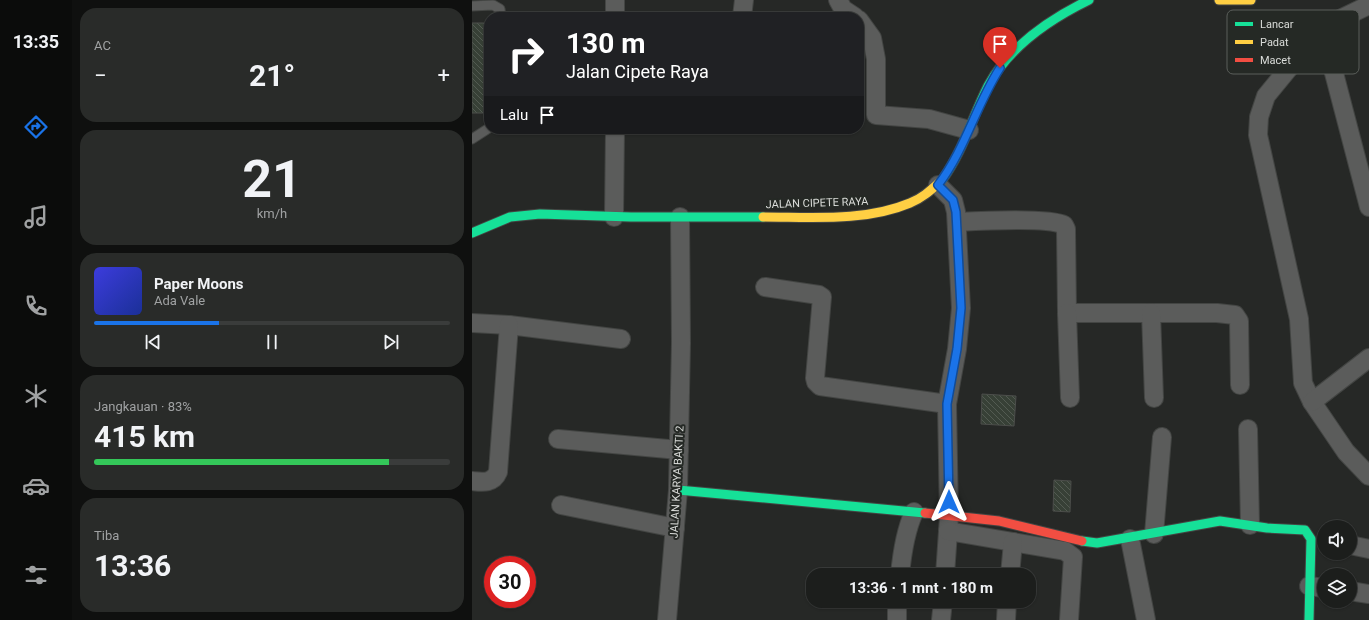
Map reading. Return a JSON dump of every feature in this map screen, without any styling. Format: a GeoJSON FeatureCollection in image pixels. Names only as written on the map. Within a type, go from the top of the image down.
{"type":"FeatureCollection","features":[{"type":"Feature","properties":{"kind":"main road","name":"JALAN CIPETE RAYA"},"geometry":{"type":"LineString","coordinates":[[472,233],[503,219],[527,214],[545,213],[614,218],[830,216],[872,213],[921,198],[938,185],[949,170],[991,82],[1000,68],[1021,45],[1056,18],[1089,0]]}},
{"type":"Feature","properties":{"kind":"main road"},"geometry":{"type":"LineString","coordinates":[[1219,0],[1251,0]]}},
{"type":"Feature","properties":{"kind":"main road"},"geometry":{"type":"LineString","coordinates":[[678,490],[914,512],[948,524],[999,521],[1084,542],[1097,543],[1130,539],[1220,521],[1304,530],[1317,539]]}},
{"type":"Feature","properties":{"kind":"main road"},"geometry":{"type":"LineString","coordinates":[[1308,620],[1317,587]]}},
{"type":"Feature","properties":{"kind":"street"},"geometry":{"type":"LineString","coordinates":[[615,0],[615,12]]}},
{"type":"Feature","properties":{"kind":"street"},"geometry":{"type":"LineString","coordinates":[[743,12],[744,0]]}},
{"type":"Feature","properties":{"kind":"street"},"geometry":{"type":"LineString","coordinates":[[838,0],[844,9],[848,12]]}},
{"type":"Feature","properties":{"kind":"street"},"geometry":{"type":"LineString","coordinates":[[1357,10],[1369,5]]}},
{"type":"Feature","properties":{"kind":"street"},"geometry":{"type":"LineString","coordinates":[[864,27],[872,38],[876,59],[876,116],[929,119],[969,130]]}},
{"type":"Feature","properties":{"kind":"street"},"geometry":{"type":"LineString","coordinates":[[1284,74],[1266,96],[1258,117],[1258,135],[1299,319],[1303,384],[1312,402],[1346,452],[1368,474]]}},
{"type":"Feature","properties":{"kind":"street"},"geometry":{"type":"LineString","coordinates":[[1335,74],[1369,207]]}},
{"type":"Feature","properties":{"kind":"street"},"geometry":{"type":"LineString","coordinates":[[614,218],[615,134]]}},
{"type":"Feature","properties":{"kind":"street"},"geometry":{"type":"LineString","coordinates":[[938,185],[953,200],[956,222],[961,308],[957,349],[947,404],[948,524],[945,568]]}},
{"type":"Feature","properties":{"kind":"street","name":"JALAN KARYA BAKTI 2"},"geometry":{"type":"LineString","coordinates":[[667,620],[678,490],[681,343],[680,217]]}},
{"type":"Feature","properties":{"kind":"street"},"geometry":{"type":"LineString","coordinates":[[956,222],[981,220],[1052,222],[1064,225],[1066,229],[1070,398]]}},
{"type":"Feature","properties":{"kind":"street"},"geometry":{"type":"LineString","coordinates":[[766,287],[819,295],[822,298],[815,378],[817,384],[831,388],[947,404]]}},
{"type":"Feature","properties":{"kind":"street"},"geometry":{"type":"LineString","coordinates":[[1067,313],[1217,313],[1237,316],[1239,321],[1240,385]]}},
{"type":"Feature","properties":{"kind":"street"},"geometry":{"type":"LineString","coordinates":[[1152,313],[1154,398]]}},
{"type":"Feature","properties":{"kind":"street"},"geometry":{"type":"LineString","coordinates":[[472,323],[509,325],[621,339]]}},
{"type":"Feature","properties":{"kind":"street"},"geometry":{"type":"LineString","coordinates":[[472,481],[487,482],[496,477],[498,472],[509,325]]}},
{"type":"Feature","properties":{"kind":"street"},"geometry":{"type":"LineString","coordinates":[[1312,402],[1369,358]]}},
{"type":"Feature","properties":{"kind":"street"},"geometry":{"type":"LineString","coordinates":[[1248,428],[1250,525]]}},
{"type":"Feature","properties":{"kind":"street"},"geometry":{"type":"LineString","coordinates":[[1154,534],[1162,437]]}},
{"type":"Feature","properties":{"kind":"street"},"geometry":{"type":"LineString","coordinates":[[558,438],[679,450]]}},
{"type":"Feature","properties":{"kind":"street"},"geometry":{"type":"LineString","coordinates":[[561,505],[675,528]]}},
{"type":"Feature","properties":{"kind":"street"},"geometry":{"type":"LineString","coordinates":[[900,568],[901,555],[914,512]]}},
{"type":"Feature","properties":{"kind":"street"},"geometry":{"type":"LineString","coordinates":[[948,524],[1013,542],[1065,551],[1073,557],[1069,620]]}},
{"type":"Feature","properties":{"kind":"street"},"geometry":{"type":"LineString","coordinates":[[1130,539],[1146,620]]}},
{"type":"Feature","properties":{"kind":"street"},"geometry":{"type":"LineString","coordinates":[[1011,568],[1013,542]]}},
{"type":"Feature","properties":{"kind":"street"},"geometry":{"type":"LineString","coordinates":[[1357,546],[1369,549]]}},
{"type":"Feature","properties":{"kind":"street"},"geometry":{"type":"LineString","coordinates":[[1357,593],[1369,594]]}},
{"type":"Feature","properties":{"kind":"street"},"geometry":{"type":"LineString","coordinates":[[897,608],[897,620]]}},
{"type":"Feature","properties":{"kind":"street"},"geometry":{"type":"LineString","coordinates":[[942,620],[943,608]]}},
{"type":"Feature","properties":{"kind":"street"},"geometry":{"type":"LineString","coordinates":[[1006,620],[1007,608]]}},
{"type":"Feature","properties":{"kind":"lane"},"geometry":{"type":"LineString","coordinates":[[472,6],[493,5],[500,9],[500,12]]}},
{"type":"Feature","properties":{"kind":"lane"},"geometry":{"type":"LineString","coordinates":[[472,139],[484,131]]}},
{"type":"Feature","properties":{"kind":"building"},"geometry":{"type":"Polygon","coordinates":[[[472,23],[484,23],[484,113],[472,113],[472,23]]]}},
{"type":"Feature","properties":{"kind":"building"},"geometry":{"type":"Polygon","coordinates":[[[982,394],[1016,396],[1014,426],[981,424],[982,394]]]}},
{"type":"Feature","properties":{"kind":"building"},"geometry":{"type":"Polygon","coordinates":[[[1054,480],[1071,481],[1070,512],[1053,511],[1054,480]]]}},
{"type":"Feature","properties":{"kind":"traffic: fast"},"geometry":{"type":"LineString","coordinates":[[942,180],[962,146],[988,86],[1007,59],[1045,25],[1089,0]]}},
{"type":"Feature","properties":{"kind":"traffic: fast"},"geometry":{"type":"LineString","coordinates":[[472,233],[510,217],[540,214],[631,217],[763,217]]}},
{"type":"Feature","properties":{"kind":"traffic: fast"},"geometry":{"type":"LineString","coordinates":[[678,490],[925,513]]}},
{"type":"Feature","properties":{"kind":"traffic: fast"},"geometry":{"type":"LineString","coordinates":[[1082,541],[1097,543],[1220,521],[1267,528],[1305,530],[1311,539],[1309,620]]}},
{"type":"Feature","properties":{"kind":"traffic: slow"},"geometry":{"type":"LineString","coordinates":[[1219,0],[1251,0]]}},
{"type":"Feature","properties":{"kind":"traffic: slow"},"geometry":{"type":"LineString","coordinates":[[763,217],[819,218],[856,216],[875,213],[893,209],[915,201],[942,180]]}},
{"type":"Feature","properties":{"kind":"traffic: jam"},"geometry":{"type":"LineString","coordinates":[[925,513],[999,521],[1082,541]]}},
{"type":"Feature","properties":{"kind":"route"},"geometry":{"type":"LineString","coordinates":[[949,502],[949,443],[947,404],[957,349],[961,308],[956,212],[953,200],[938,185],[949,170],[964,143],[975,114],[991,82],[1000,68]]}}]}
